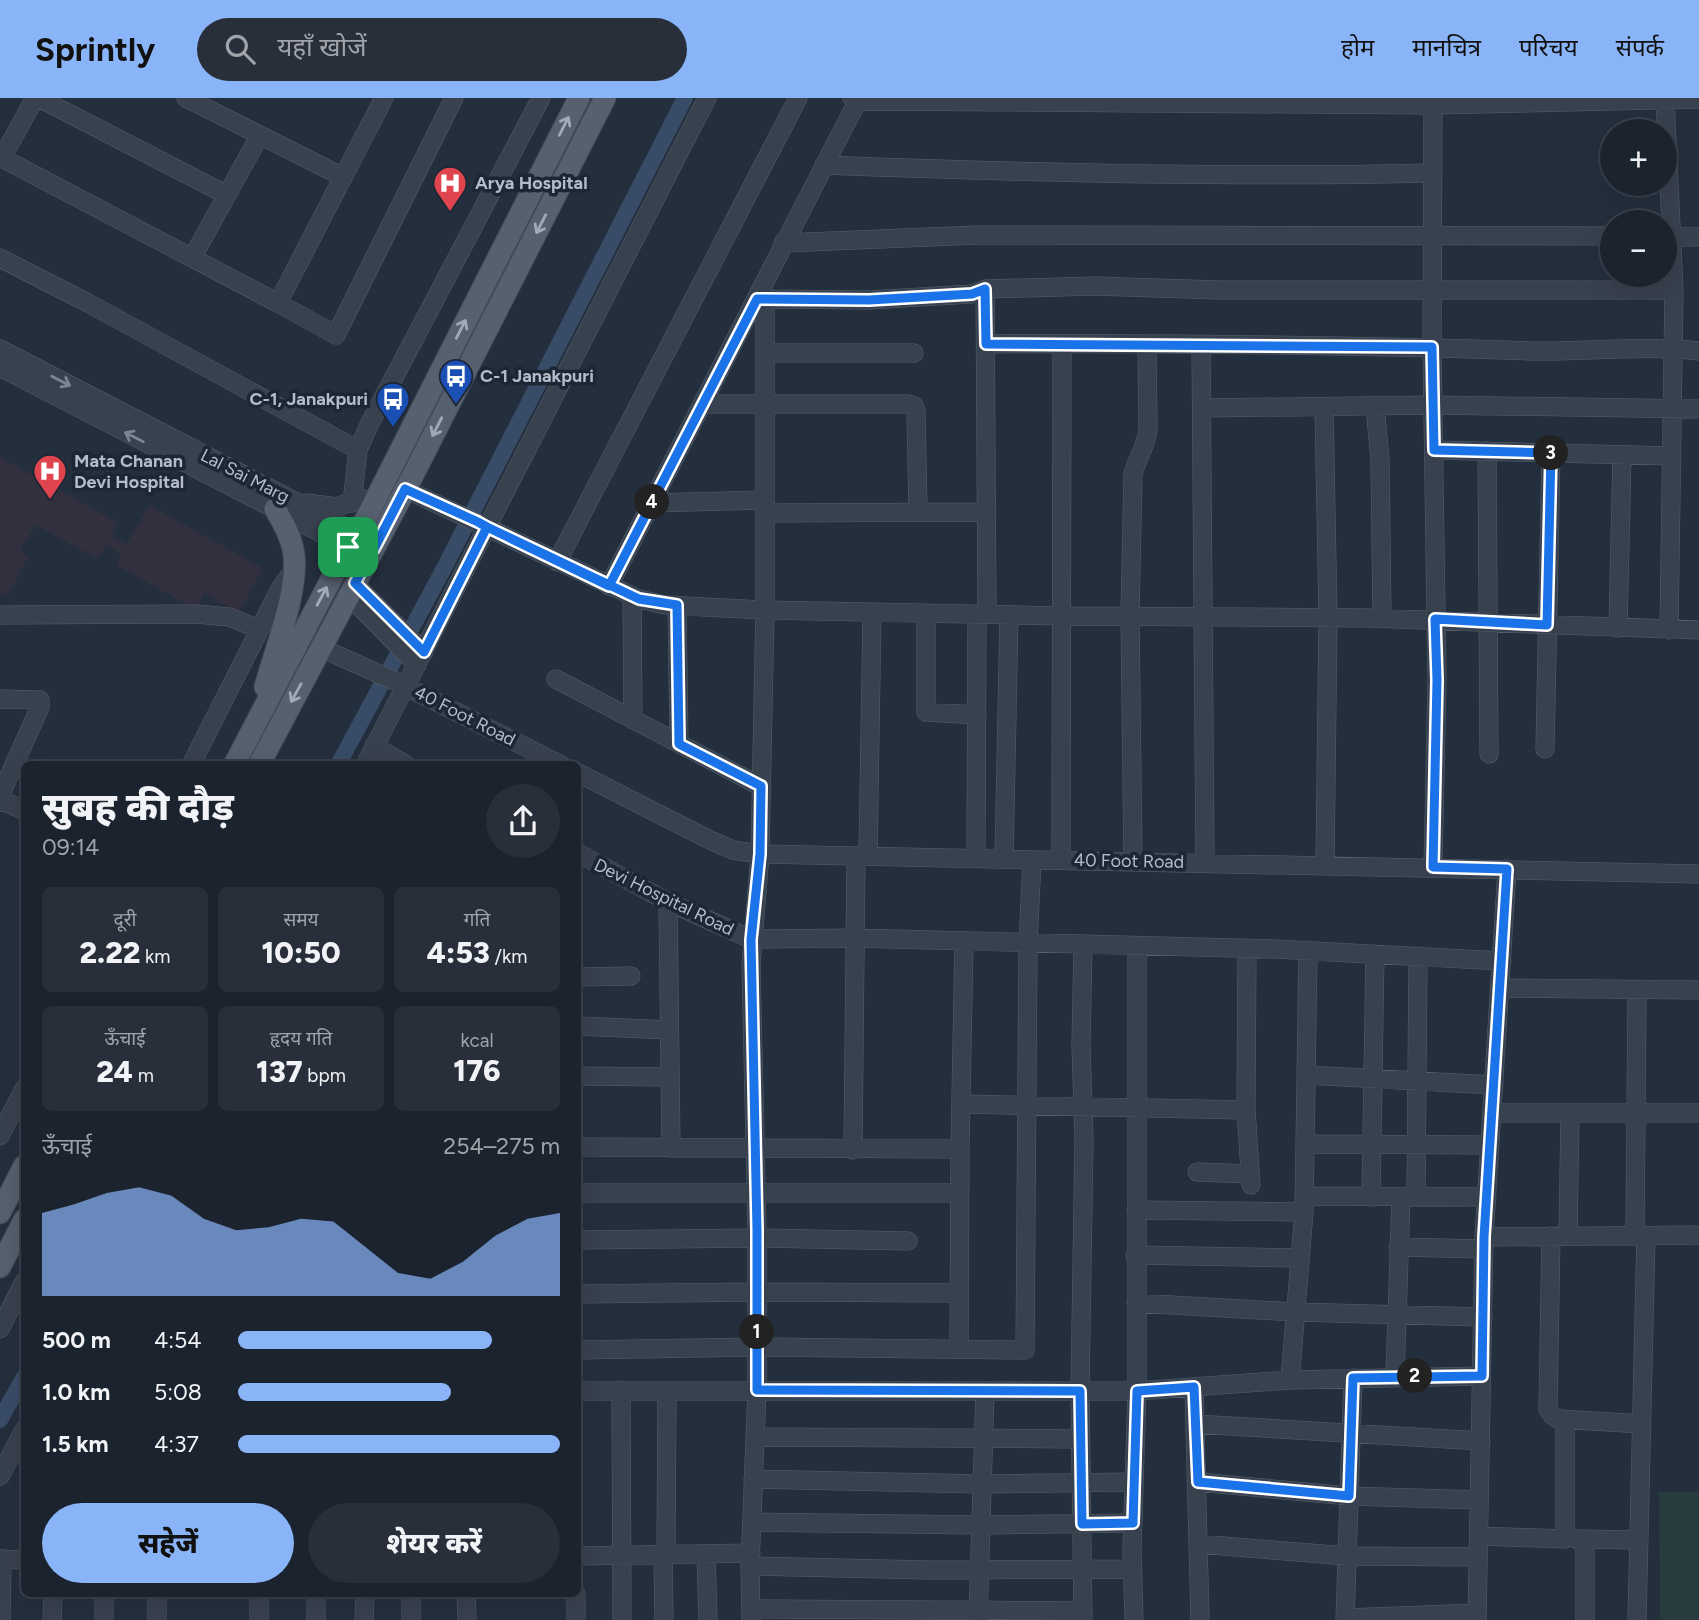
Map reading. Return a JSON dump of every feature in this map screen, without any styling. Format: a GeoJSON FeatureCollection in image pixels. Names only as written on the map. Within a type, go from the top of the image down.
{"type":"FeatureCollection","features":[{"type":"Feature","properties":{"kind":"main road"},"geometry":{"type":"LineString","coordinates":[[261,761],[352,590],[362,548],[384,483],[579,98]]}},
{"type":"Feature","properties":{"kind":"main road"},"geometry":{"type":"LineString","coordinates":[[236,761],[254,726],[362,548],[405,489],[605,98]]}},
{"type":"Feature","properties":{"kind":"main road"},"geometry":{"type":"LineString","coordinates":[[254,726],[291,593],[295,568],[294,549],[284,505]]}},
{"type":"Feature","properties":{"kind":"main road"},"geometry":{"type":"LineString","coordinates":[[0,1213],[21,1172]]}},
{"type":"Feature","properties":{"kind":"main road"},"geometry":{"type":"LineString","coordinates":[[0,1267],[21,1226]]}},
{"type":"Feature","properties":{"kind":"street"},"geometry":{"type":"LineString","coordinates":[[227,195],[37,98],[1,157],[336,335],[454,98]]}},
{"type":"Feature","properties":{"kind":"street"},"geometry":{"type":"LineString","coordinates":[[186,98],[342,177]]}},
{"type":"Feature","properties":{"kind":"street"},"geometry":{"type":"LineString","coordinates":[[278,303],[384,98]]}},
{"type":"Feature","properties":{"kind":"street"},"geometry":{"type":"LineString","coordinates":[[352,503],[358,450],[369,425],[541,98]]}},
{"type":"Feature","properties":{"kind":"street"},"geometry":{"type":"LineString","coordinates":[[367,761],[482,524],[707,98]]}},
{"type":"Feature","properties":{"kind":"street"},"geometry":{"type":"LineString","coordinates":[[558,562],[798,98]]}},
{"type":"Feature","properties":{"kind":"street"},"geometry":{"type":"LineString","coordinates":[[609,586],[761,299],[783,243],[857,99],[1433,102],[1699,99]]}},
{"type":"Feature","properties":{"kind":"street"},"geometry":{"type":"LineString","coordinates":[[1665,99],[1667,210]]}},
{"type":"Feature","properties":{"kind":"street"},"geometry":{"type":"LineString","coordinates":[[1433,102],[1432,347],[1437,680],[1433,867]]}},
{"type":"Feature","properties":{"kind":"street"},"geometry":{"type":"LineString","coordinates":[[192,258],[260,135]]}},
{"type":"Feature","properties":{"kind":"street"},"geometry":{"type":"LineString","coordinates":[[824,165],[1064,174],[1316,176],[1433,173]]}},
{"type":"Feature","properties":{"kind":"street"},"geometry":{"type":"LineString","coordinates":[[783,243],[978,235],[1600,236]]}},
{"type":"Feature","properties":{"kind":"street"},"geometry":{"type":"LineString","coordinates":[[1677,237],[1699,237]]}},
{"type":"Feature","properties":{"kind":"street"},"geometry":{"type":"LineString","coordinates":[[0,258],[358,450]]}},
{"type":"Feature","properties":{"kind":"street"},"geometry":{"type":"LineString","coordinates":[[761,299],[869,300],[972,294],[985,289],[1095,286],[1231,290],[1674,290]]}},
{"type":"Feature","properties":{"kind":"street"},"geometry":{"type":"LineString","coordinates":[[1669,630],[1674,287]]}},
{"type":"Feature","properties":{"kind":"street"},"geometry":{"type":"LineString","coordinates":[[976,859],[977,715],[987,512],[985,289]]}},
{"type":"Feature","properties":{"kind":"street"},"geometry":{"type":"LineString","coordinates":[[761,299],[765,353],[765,610],[760,854],[751,940],[757,1191],[757,1390],[750,1560],[751,1615],[1083,1615],[1080,1391],[1084,1140],[1081,1045],[1083,945]]}},
{"type":"Feature","properties":{"kind":"street"},"geometry":{"type":"LineString","coordinates":[[986,344],[1432,347],[1550,351],[1672,348],[1699,351]]}},
{"type":"Feature","properties":{"kind":"street"},"geometry":{"type":"LineString","coordinates":[[1061,860],[1062,344]]}},
{"type":"Feature","properties":{"kind":"street"},"geometry":{"type":"LineString","coordinates":[[1133,862],[1130,616],[1133,474],[1136,461],[1146,443],[1148,430],[1147,345]]}},
{"type":"Feature","properties":{"kind":"street"},"geometry":{"type":"LineString","coordinates":[[1201,345],[1205,863]]}},
{"type":"Feature","properties":{"kind":"street","name":"Lal Sai Marg"},"geometry":{"type":"LineString","coordinates":[[0,349],[362,548]]}},
{"type":"Feature","properties":{"kind":"street"},"geometry":{"type":"LineString","coordinates":[[765,353],[914,353]]}},
{"type":"Feature","properties":{"kind":"street","name":"Lal Sai Marg"},"geometry":{"type":"LineString","coordinates":[[0,367],[284,505]]}},
{"type":"Feature","properties":{"kind":"street"},"geometry":{"type":"LineString","coordinates":[[704,404],[914,406],[918,512]]}},
{"type":"Feature","properties":{"kind":"street"},"geometry":{"type":"LineString","coordinates":[[1203,408],[1433,405],[1699,409]]}},
{"type":"Feature","properties":{"kind":"street"},"geometry":{"type":"LineString","coordinates":[[1324,407],[1328,617],[1325,865]]}},
{"type":"Feature","properties":{"kind":"street"},"geometry":{"type":"LineString","coordinates":[[1375,407],[1380,460],[1382,618]]}},
{"type":"Feature","properties":{"kind":"street"},"geometry":{"type":"LineString","coordinates":[[1434,450],[1672,456]]}},
{"type":"Feature","properties":{"kind":"street"},"geometry":{"type":"LineString","coordinates":[[1487,451],[1489,754]]}},
{"type":"Feature","properties":{"kind":"street"},"geometry":{"type":"LineString","coordinates":[[1545,749],[1551,453]]}},
{"type":"Feature","properties":{"kind":"street"},"geometry":{"type":"LineString","coordinates":[[1618,628],[1622,454]]}},
{"type":"Feature","properties":{"kind":"street"},"geometry":{"type":"LineString","coordinates":[[284,505],[328,506],[352,503],[384,483]]}},
{"type":"Feature","properties":{"kind":"street"},"geometry":{"type":"LineString","coordinates":[[405,489],[609,586],[632,596],[666,605],[765,610],[1063,616],[1435,619],[1699,631]]}},
{"type":"Feature","properties":{"kind":"street"},"geometry":{"type":"LineString","coordinates":[[651,503],[987,512]]}},
{"type":"Feature","properties":{"kind":"street"},"geometry":{"type":"LineString","coordinates":[[193,761],[280,589],[295,568]]}},
{"type":"Feature","properties":{"kind":"street"},"geometry":{"type":"LineString","coordinates":[[352,590],[382,620],[411,667]]}},
{"type":"Feature","properties":{"kind":"street"},"geometry":{"type":"LineString","coordinates":[[632,596],[633,720]]}},
{"type":"Feature","properties":{"kind":"street"},"geometry":{"type":"LineString","coordinates":[[677,605],[679,744]]}},
{"type":"Feature","properties":{"kind":"street"},"geometry":{"type":"LineString","coordinates":[[853,1150],[854,938],[862,856],[872,612]]}},
{"type":"Feature","properties":{"kind":"street"},"geometry":{"type":"LineString","coordinates":[[926,613],[926,712],[977,715]]}},
{"type":"Feature","properties":{"kind":"street"},"geometry":{"type":"LineString","coordinates":[[0,615],[196,614],[229,617],[259,629]]}},
{"type":"Feature","properties":{"kind":"street"},"geometry":{"type":"LineString","coordinates":[[1004,859],[1009,615]]}},
{"type":"Feature","properties":{"kind":"street","name":"40 Foot Road"},"geometry":{"type":"LineString","coordinates":[[324,643],[359,658],[411,667],[555,761]]}},
{"type":"Feature","properties":{"kind":"street"},"geometry":{"type":"LineString","coordinates":[[556,679],[761,786]]}},
{"type":"Feature","properties":{"kind":"street"},"geometry":{"type":"LineString","coordinates":[[0,699],[40,700],[40,707],[0,796]]}},
{"type":"Feature","properties":{"kind":"street"},"geometry":{"type":"LineString","coordinates":[[374,746],[399,761]]}},
{"type":"Feature","properties":{"kind":"street","name":"40 Foot Road"},"geometry":{"type":"LineString","coordinates":[[581,775],[710,840],[733,850],[760,854],[1699,874]]}},
{"type":"Feature","properties":{"kind":"street"},"geometry":{"type":"LineString","coordinates":[[0,802],[21,810]]}},
{"type":"Feature","properties":{"kind":"street","name":"Devi Hospital Road"},"geometry":{"type":"LineString","coordinates":[[581,855],[668,902],[751,940]]}},
{"type":"Feature","properties":{"kind":"street"},"geometry":{"type":"LineString","coordinates":[[581,1350],[757,1347],[1023,1351],[1026,1348],[1028,944],[1032,860]]}},
{"type":"Feature","properties":{"kind":"street"},"geometry":{"type":"LineString","coordinates":[[1353,1378],[1345,1619],[1477,1616],[1484,1243],[1507,869]]}},
{"type":"Feature","properties":{"kind":"street"},"geometry":{"type":"LineString","coordinates":[[668,902],[671,1148]]}},
{"type":"Feature","properties":{"kind":"street"},"geometry":{"type":"LineString","coordinates":[[751,940],[854,938],[1247,948],[1502,961]]}},
{"type":"Feature","properties":{"kind":"street"},"geometry":{"type":"LineString","coordinates":[[959,1349],[964,942]]}},
{"type":"Feature","properties":{"kind":"street"},"geometry":{"type":"LineString","coordinates":[[1134,1620],[1132,1569],[1137,1391],[1137,947]]}},
{"type":"Feature","properties":{"kind":"street"},"geometry":{"type":"LineString","coordinates":[[1197,1172],[1250,1180],[1246,1110],[1247,948]]}},
{"type":"Feature","properties":{"kind":"street"},"geometry":{"type":"LineString","coordinates":[[1290,1380],[1304,1204],[1308,950]]}},
{"type":"Feature","properties":{"kind":"street"},"geometry":{"type":"LineString","coordinates":[[1371,1197],[1375,954]]}},
{"type":"Feature","properties":{"kind":"street"},"geometry":{"type":"LineString","coordinates":[[1395,1377],[1398,1247],[1416,1144],[1418,956]]}},
{"type":"Feature","properties":{"kind":"street"},"geometry":{"type":"LineString","coordinates":[[581,977],[631,976]]}},
{"type":"Feature","properties":{"kind":"street"},"geometry":{"type":"LineString","coordinates":[[1500,988],[1699,990]]}},
{"type":"Feature","properties":{"kind":"street"},"geometry":{"type":"LineString","coordinates":[[1637,991],[1636,1112],[1641,1235],[1642,1424],[1637,1620]]}},
{"type":"Feature","properties":{"kind":"street"},"geometry":{"type":"LineString","coordinates":[[581,1027],[669,1030]]}},
{"type":"Feature","properties":{"kind":"street"},"geometry":{"type":"LineString","coordinates":[[1306,1074],[1494,1085]]}},
{"type":"Feature","properties":{"kind":"street"},"geometry":{"type":"LineString","coordinates":[[581,1076],[669,1077]]}},
{"type":"Feature","properties":{"kind":"street"},"geometry":{"type":"LineString","coordinates":[[0,1136],[21,1095]]}},
{"type":"Feature","properties":{"kind":"street"},"geometry":{"type":"LineString","coordinates":[[961,1104],[1246,1110]]}},
{"type":"Feature","properties":{"kind":"street"},"geometry":{"type":"LineString","coordinates":[[1492,1113],[1699,1113]]}},
{"type":"Feature","properties":{"kind":"street"},"geometry":{"type":"LineString","coordinates":[[1570,1113],[1547,1401],[1552,1415],[1565,1420],[1642,1424]]}},
{"type":"Feature","properties":{"kind":"street"},"geometry":{"type":"LineString","coordinates":[[1305,1144],[1490,1145]]}},
{"type":"Feature","properties":{"kind":"street"},"geometry":{"type":"LineString","coordinates":[[581,1147],[960,1149]]}},
{"type":"Feature","properties":{"kind":"street"},"geometry":{"type":"LineString","coordinates":[[581,1193],[960,1192]]}},
{"type":"Feature","properties":{"kind":"street"},"geometry":{"type":"LineString","coordinates":[[1136,1210],[1304,1204],[1371,1197],[1487,1197]]}},
{"type":"Feature","properties":{"kind":"street"},"geometry":{"type":"LineString","coordinates":[[1398,1247],[1560,1236],[1699,1234]]}},
{"type":"Feature","properties":{"kind":"street"},"geometry":{"type":"LineString","coordinates":[[581,1240],[757,1238],[908,1241]]}},
{"type":"Feature","properties":{"kind":"street"},"geometry":{"type":"LineString","coordinates":[[1135,1255],[1300,1258]]}},
{"type":"Feature","properties":{"kind":"street"},"geometry":{"type":"LineString","coordinates":[[0,1329],[21,1288]]}},
{"type":"Feature","properties":{"kind":"street"},"geometry":{"type":"LineString","coordinates":[[581,1294],[958,1293]]}},
{"type":"Feature","properties":{"kind":"street"},"geometry":{"type":"LineString","coordinates":[[1136,1303],[1295,1312],[1483,1317]]}},
{"type":"Feature","properties":{"kind":"street"},"geometry":{"type":"LineString","coordinates":[[581,1391],[1137,1391],[1290,1380],[1482,1376]]}},
{"type":"Feature","properties":{"kind":"street"},"geometry":{"type":"LineString","coordinates":[[1194,1387],[1200,1620]]}},
{"type":"Feature","properties":{"kind":"street"},"geometry":{"type":"LineString","coordinates":[[621,1390],[622,1620]]}},
{"type":"Feature","properties":{"kind":"street"},"geometry":{"type":"LineString","coordinates":[[664,1620],[667,1391]]}},
{"type":"Feature","properties":{"kind":"street"},"geometry":{"type":"LineString","coordinates":[[978,1615],[985,1392]]}},
{"type":"Feature","properties":{"kind":"street"},"geometry":{"type":"LineString","coordinates":[[1565,1420],[1565,1539]]}},
{"type":"Feature","properties":{"kind":"street"},"geometry":{"type":"LineString","coordinates":[[1196,1424],[1480,1441]]}},
{"type":"Feature","properties":{"kind":"street"},"geometry":{"type":"LineString","coordinates":[[0,1476],[21,1436]]}},
{"type":"Feature","properties":{"kind":"street"},"geometry":{"type":"LineString","coordinates":[[755,1437],[1081,1439]]}},
{"type":"Feature","properties":{"kind":"street"},"geometry":{"type":"LineString","coordinates":[[753,1479],[982,1484],[1134,1482]]}},
{"type":"Feature","properties":{"kind":"street"},"geometry":{"type":"LineString","coordinates":[[1198,1482],[1349,1496],[1479,1500]]}},
{"type":"Feature","properties":{"kind":"street"},"geometry":{"type":"LineString","coordinates":[[752,1522],[981,1525],[1133,1523]]}},
{"type":"Feature","properties":{"kind":"street"},"geometry":{"type":"LineString","coordinates":[[1479,1536],[1639,1540]]}},
{"type":"Feature","properties":{"kind":"street"},"geometry":{"type":"LineString","coordinates":[[1584,1539],[1585,1620]]}},
{"type":"Feature","properties":{"kind":"street"},"geometry":{"type":"LineString","coordinates":[[1199,1544],[1347,1556],[1478,1558]]}},
{"type":"Feature","properties":{"kind":"street"},"geometry":{"type":"LineString","coordinates":[[581,1556],[706,1554],[750,1560],[929,1570],[1132,1569]]}},
{"type":"Feature","properties":{"kind":"street"},"geometry":{"type":"LineString","coordinates":[[706,1554],[708,1620]]}},
{"type":"Feature","properties":{"kind":"street"},"geometry":{"type":"LineString","coordinates":[[1,1620],[1,1559],[21,1560]]}},
{"type":"Feature","properties":{"kind":"street"},"geometry":{"type":"LineString","coordinates":[[52,1620],[53,1597]]}},
{"type":"Feature","properties":{"kind":"street"},"geometry":{"type":"LineString","coordinates":[[104,1597],[104,1620]]}},
{"type":"Feature","properties":{"kind":"street"},"geometry":{"type":"LineString","coordinates":[[157,1597],[157,1620]]}},
{"type":"Feature","properties":{"kind":"street"},"geometry":{"type":"LineString","coordinates":[[259,1597],[259,1620]]}},
{"type":"Feature","properties":{"kind":"street"},"geometry":{"type":"LineString","coordinates":[[316,1597],[316,1620]]}},
{"type":"Feature","properties":{"kind":"street"},"geometry":{"type":"LineString","coordinates":[[364,1620],[365,1597]]}},
{"type":"Feature","properties":{"kind":"street"},"geometry":{"type":"LineString","coordinates":[[411,1597],[411,1620]]}},
{"type":"Feature","properties":{"kind":"street"},"geometry":{"type":"LineString","coordinates":[[466,1597],[467,1620]]}},
{"type":"Feature","properties":{"kind":"street"},"geometry":{"type":"LineString","coordinates":[[576,1597],[576,1620]]}},
{"type":"Feature","properties":{"kind":"shaded area"},"geometry":{"type":"Polygon","coordinates":[[[0,457],[118,523],[111,535],[127,544],[149,505],[263,568],[239,613],[204,594],[195,609],[116,565],[122,554],[106,545],[98,559],[35,525],[20,551],[28,557],[7,597],[0,593],[0,457]]]}},
{"type":"Feature","properties":{"kind":"green space"},"geometry":{"type":"Polygon","coordinates":[[[1659,1492],[1699,1492],[1699,1620],[1660,1620],[1659,1492]]]}},
{"type":"Feature","properties":{"kind":"waterway"},"geometry":{"type":"LineString","coordinates":[[340,761],[442,572],[685,98]]}},
{"type":"Feature","properties":{"kind":"waterway"},"geometry":{"type":"LineString","coordinates":[[0,1420],[21,1382]]}},
{"type":"Feature","properties":{"kind":"place","name":"Arya Hospital"},"geometry":{"type":"Point","coordinates":[450,213]}},
{"type":"Feature","properties":{"kind":"place","name":"C-1 Janakpuri"},"geometry":{"type":"Point","coordinates":[456,406]}},
{"type":"Feature","properties":{"kind":"place","name":"C-1, Janakpuri"},"geometry":{"type":"Point","coordinates":[393,429]}},
{"type":"Feature","properties":{"kind":"place","name":"Mata Chanan Devi Hospital"},"geometry":{"type":"Point","coordinates":[50,501]}},
{"type":"Feature","properties":{"kind":"route"},"geometry":{"type":"LineString","coordinates":[[348,547],[358,534],[374,549],[405,489],[478,522],[558,562],[639,599],[677,605],[679,744],[761,786],[760,854],[751,940],[756,1148],[757,1390],[1080,1391],[1082,1524],[1133,1523],[1137,1391],[1194,1387],[1198,1482],[1349,1496],[1353,1378],[1482,1376],[1484,1237],[1507,869],[1433,867],[1437,680],[1435,619],[1547,625],[1551,453],[1434,450],[1432,347],[986,344],[985,289],[972,294],[869,300],[757,299],[704,404],[651,503],[609,586],[558,562],[487,527],[424,652],[355,583],[367,561],[348,547]]}}]}
